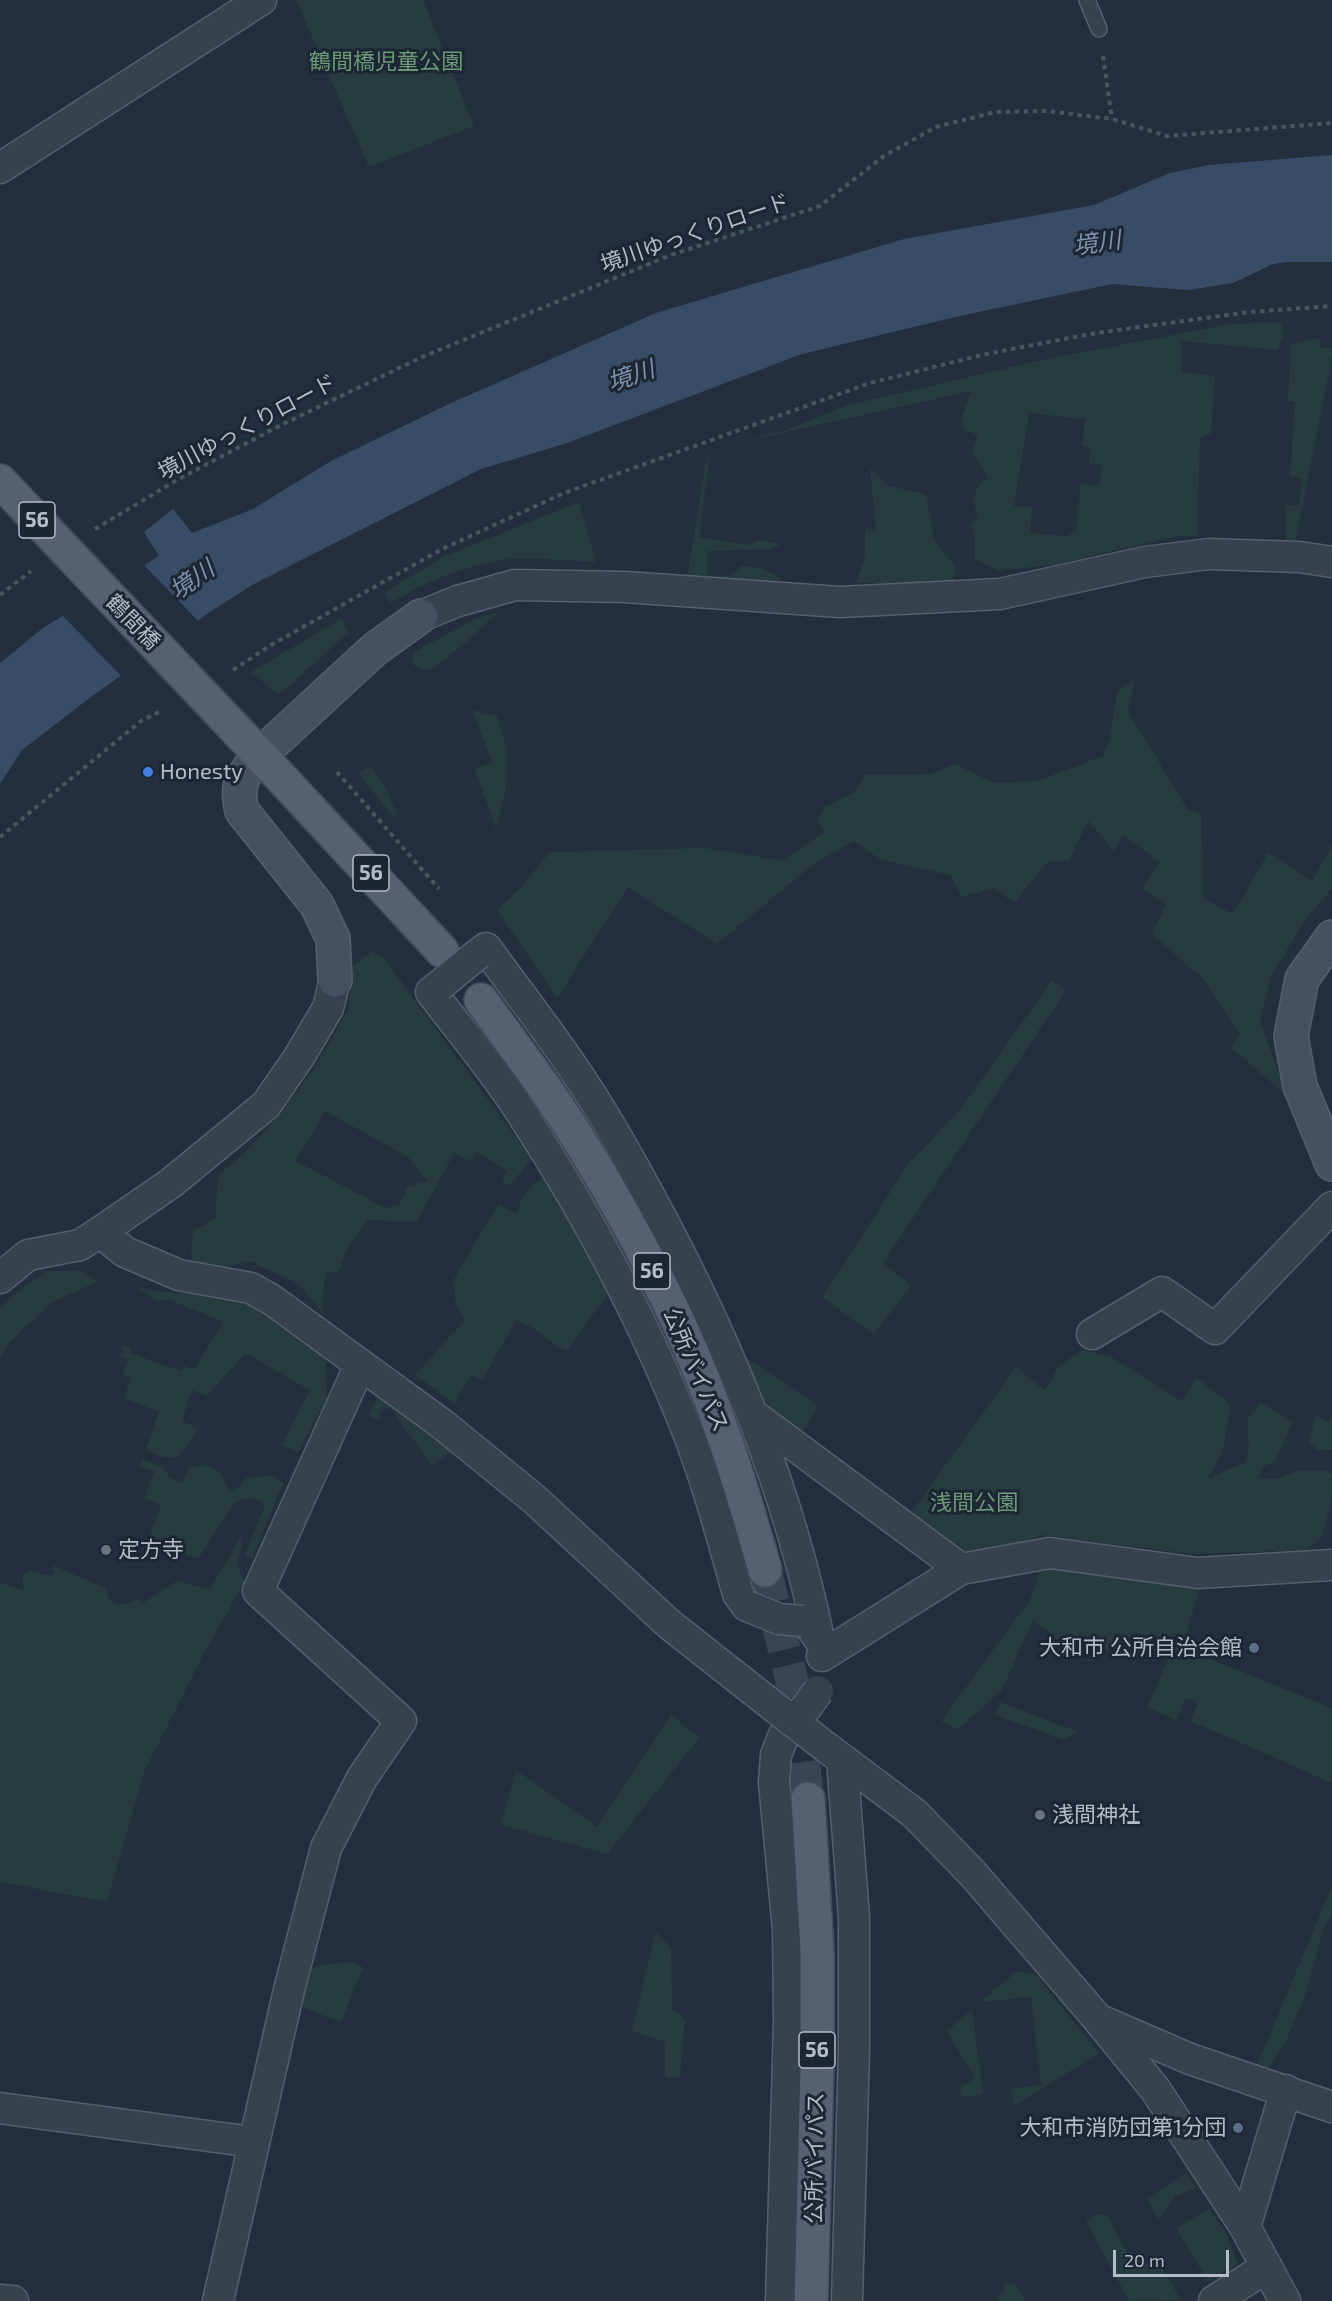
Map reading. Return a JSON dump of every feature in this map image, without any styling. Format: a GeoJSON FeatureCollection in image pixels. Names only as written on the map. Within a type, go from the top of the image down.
{"type":"FeatureCollection","features":[{"type":"Feature","properties":{"kind":"main road","name":"鶴間橋"},"geometry":{"type":"LineString","coordinates":[[0,481],[260,755]]}},
{"type":"Feature","properties":{"kind":"main road","name":"56"},"geometry":{"type":"LineString","coordinates":[[260,755],[442,951]]}},
{"type":"Feature","properties":{"kind":"main road","name":"公所バイパス"},"geometry":{"type":"LineString","coordinates":[[481,1000],[554,1101],[593,1165],[682,1330],[743,1491],[765,1570]]}},
{"type":"Feature","properties":{"kind":"main road","name":"公所バイパス"},"geometry":{"type":"LineString","coordinates":[[808,1799],[817,1950],[812,2301]]}},
{"type":"Feature","properties":{"kind":"street"},"geometry":{"type":"LineString","coordinates":[[0,168],[261,0]]}},
{"type":"Feature","properties":{"kind":"street"},"geometry":{"type":"LineString","coordinates":[[0,1278],[28,1255],[80,1245],[171,1183],[266,1105],[299,1057],[328,1008],[335,980],[333,939],[317,905],[243,811],[238,794],[245,773],[260,755],[375,649],[421,616],[458,601],[515,585],[625,587],[840,602],[1000,594],[1145,562],[1209,554],[1299,557],[1332,562]]}},
{"type":"Feature","properties":{"kind":"street"},"geometry":{"type":"LineString","coordinates":[[1332,937],[1302,978],[1291,1036],[1300,1086],[1332,1164]]}},
{"type":"Feature","properties":{"kind":"street"},"geometry":{"type":"LineString","coordinates":[[781,2301],[789,2023],[788,1930],[774,1782],[776,1755],[783,1737],[792,1720],[806,1708],[818,1691],[821,1676],[814,1639],[778,1485],[717,1327],[668,1230],[617,1138],[582,1081],[486,948],[431,992],[525,1118],[602,1249],[651,1347],[685,1426],[714,1506],[738,1594],[747,1606],[779,1619],[814,1639]]}},
{"type":"Feature","properties":{"kind":"street"},"geometry":{"type":"LineString","coordinates":[[1092,1334],[1162,1293],[1215,1329],[1332,1207]]}},
{"type":"Feature","properties":{"kind":"street"},"geometry":{"type":"LineString","coordinates":[[100,1232],[125,1252],[179,1275],[251,1288],[272,1300],[442,1424],[534,1499],[669,1624],[834,1754],[915,1814],[973,1874],[1155,2089],[1245,2227],[1285,2301]]}},
{"type":"Feature","properties":{"kind":"street"},"geometry":{"type":"LineString","coordinates":[[218,2301],[253,2142],[326,1848],[362,1778],[400,1721],[258,1591],[360,1365]]}},
{"type":"Feature","properties":{"kind":"street"},"geometry":{"type":"LineString","coordinates":[[752,1414],[961,1569]]}},
{"type":"Feature","properties":{"kind":"street"},"geometry":{"type":"LineString","coordinates":[[814,1639],[961,1569],[1050,1553],[1198,1574],[1332,1565]]}},
{"type":"Feature","properties":{"kind":"street"},"geometry":{"type":"LineString","coordinates":[[834,1754],[854,1917],[854,2050],[847,2301]]}},
{"type":"Feature","properties":{"kind":"street"},"geometry":{"type":"LineString","coordinates":[[1097,2018],[1190,2059],[1332,2108]]}},
{"type":"Feature","properties":{"kind":"street"},"geometry":{"type":"LineString","coordinates":[[1245,2227],[1286,2091]]}},
{"type":"Feature","properties":{"kind":"street"},"geometry":{"type":"LineString","coordinates":[[0,2108],[253,2142]]}},
{"type":"Feature","properties":{"kind":"street"},"geometry":{"type":"LineString","coordinates":[[1215,2301],[1267,2267]]}},
{"type":"Feature","properties":{"kind":"street"},"geometry":{"type":"LineString","coordinates":[[0,2300],[13,2301]]}},
{"type":"Feature","properties":{"kind":"lane"},"geometry":{"type":"LineString","coordinates":[[1087,0],[1100,29]]}},
{"type":"Feature","properties":{"kind":"path"},"geometry":{"type":"LineString","coordinates":[[1100,29],[1112,119]]}},
{"type":"Feature","properties":{"kind":"path","name":"境川ゆっくりロード"},"geometry":{"type":"LineString","coordinates":[[95,530],[177,480],[279,426],[422,357],[671,255],[820,206],[884,156],[936,127],[995,112],[1048,111],[1112,119],[1167,136],[1332,123]]}},
{"type":"Feature","properties":{"kind":"path"},"geometry":{"type":"LineString","coordinates":[[233,670],[271,645],[442,549],[564,494],[870,382],[986,354],[1096,333],[1249,312],[1332,306]]}},
{"type":"Feature","properties":{"kind":"path"},"geometry":{"type":"LineString","coordinates":[[0,595],[31,571]]}},
{"type":"Feature","properties":{"kind":"path"},"geometry":{"type":"LineString","coordinates":[[0,837],[141,721],[163,710]]}},
{"type":"Feature","properties":{"kind":"path"},"geometry":{"type":"LineString","coordinates":[[337,772],[441,892]]}},
{"type":"Feature","properties":{"kind":"green space","name":"鶴間橋児童公園"},"geometry":{"type":"Polygon","coordinates":[[[296,0],[423,0],[474,126],[369,167],[296,0]]]}},
{"type":"Feature","properties":{"kind":"green space"},"geometry":{"type":"Polygon","coordinates":[[[1282,322],[1283,336],[1278,350],[1181,341],[1182,372],[1215,376],[1211,433],[1200,438],[1197,536],[1179,536],[1057,564],[998,571],[975,559],[975,537],[971,524],[978,518],[973,499],[979,485],[989,478],[972,453],[978,435],[964,430],[961,419],[971,391],[723,446],[787,430],[845,406],[1037,361],[1230,324],[1282,322]],[[1029,413],[1014,506],[1032,507],[1030,533],[1068,536],[1078,527],[1076,524],[1081,484],[1099,486],[1102,465],[1089,464],[1090,447],[1082,446],[1085,419],[1029,413]]]}},
{"type":"Feature","properties":{"kind":"green space"},"geometry":{"type":"Polygon","coordinates":[[[1320,338],[1319,348],[1332,348],[1332,357],[1295,542],[1286,541],[1286,505],[1299,506],[1302,479],[1290,476],[1295,402],[1288,401],[1291,344],[1320,338]]]}},
{"type":"Feature","properties":{"kind":"green space"},"geometry":{"type":"Polygon","coordinates":[[[710,454],[699,537],[749,545],[760,540],[781,544],[770,549],[707,551],[707,576],[731,576],[741,566],[760,568],[779,577],[781,583],[687,578],[705,467],[710,454]]]}},
{"type":"Feature","properties":{"kind":"green space"},"geometry":{"type":"Polygon","coordinates":[[[870,468],[888,486],[926,494],[934,539],[956,568],[953,580],[890,584],[856,582],[865,557],[865,528],[876,530],[870,468]]]}},
{"type":"Feature","properties":{"kind":"green space"},"geometry":{"type":"Polygon","coordinates":[[[579,502],[596,562],[525,558],[503,560],[473,566],[445,576],[390,603],[385,592],[443,557],[579,502]]]}},
{"type":"Feature","properties":{"kind":"green space"},"geometry":{"type":"Polygon","coordinates":[[[500,611],[465,643],[429,671],[413,665],[413,653],[476,618],[500,611]]]}},
{"type":"Feature","properties":{"kind":"green space"},"geometry":{"type":"Polygon","coordinates":[[[341,619],[349,632],[279,695],[251,672],[341,619]]]}},
{"type":"Feature","properties":{"kind":"green space"},"geometry":{"type":"Polygon","coordinates":[[[1135,679],[1128,711],[1188,810],[1201,814],[1203,898],[1233,914],[1268,853],[1312,881],[1332,846],[1332,889],[1308,916],[1272,974],[1260,1021],[1287,1096],[1231,1047],[1240,1034],[1204,980],[1152,934],[1166,905],[1142,887],[1160,862],[1123,835],[1114,851],[1088,821],[1069,860],[1046,863],[1014,903],[994,888],[962,897],[950,875],[881,860],[854,841],[816,862],[717,944],[628,887],[557,998],[497,910],[519,889],[550,852],[705,848],[783,861],[824,832],[818,819],[824,807],[853,793],[865,775],[930,774],[955,764],[994,783],[1037,781],[1103,756],[1110,738],[1117,691],[1135,679]]]}},
{"type":"Feature","properties":{"kind":"green space"},"geometry":{"type":"Polygon","coordinates":[[[472,710],[497,716],[507,750],[506,787],[496,829],[475,769],[492,762],[472,710]]]}},
{"type":"Feature","properties":{"kind":"green space"},"geometry":{"type":"Polygon","coordinates":[[[371,766],[385,787],[397,814],[393,817],[358,773],[371,766]]]}},
{"type":"Feature","properties":{"kind":"green space"},"geometry":{"type":"Polygon","coordinates":[[[372,951],[386,961],[532,1159],[509,1186],[502,1181],[507,1171],[476,1152],[470,1161],[454,1153],[417,1222],[368,1220],[349,1245],[338,1272],[325,1273],[322,1313],[299,1284],[251,1262],[216,1268],[203,1266],[191,1258],[193,1231],[215,1219],[218,1175],[241,1156],[276,1119],[315,1067],[348,1010],[353,966],[372,951]],[[325,1111],[296,1161],[385,1208],[399,1205],[408,1186],[428,1181],[408,1157],[325,1111]]]}},
{"type":"Feature","properties":{"kind":"green space"},"geometry":{"type":"Polygon","coordinates":[[[1052,980],[1066,990],[883,1263],[911,1286],[874,1334],[822,1297],[909,1163],[961,1109],[1052,980]]]}},
{"type":"Feature","properties":{"kind":"green space"},"geometry":{"type":"Polygon","coordinates":[[[548,1176],[609,1292],[566,1352],[530,1326],[516,1320],[482,1380],[471,1375],[455,1403],[415,1375],[465,1320],[455,1302],[455,1287],[452,1283],[498,1204],[516,1214],[528,1191],[548,1176]]]}},
{"type":"Feature","properties":{"kind":"green space"},"geometry":{"type":"Polygon","coordinates":[[[47,1271],[83,1271],[97,1282],[52,1302],[8,1344],[0,1358],[0,1308],[12,1296],[47,1271]]]}},
{"type":"Feature","properties":{"kind":"green space"},"geometry":{"type":"Polygon","coordinates":[[[135,1287],[154,1291],[239,1298],[325,1359],[327,1398],[298,1453],[282,1445],[310,1390],[245,1353],[207,1396],[192,1390],[182,1421],[199,1429],[178,1457],[162,1457],[146,1450],[159,1412],[124,1398],[131,1378],[123,1375],[128,1360],[120,1357],[123,1345],[131,1348],[130,1353],[181,1371],[184,1366],[194,1369],[224,1322],[170,1300],[157,1300],[135,1287]]]}},
{"type":"Feature","properties":{"kind":"green space","name":"浅間公園"},"geometry":{"type":"Polygon","coordinates":[[[1083,1350],[1111,1357],[1182,1401],[1197,1378],[1231,1405],[1222,1454],[1207,1479],[1246,1462],[1249,1447],[1247,1420],[1261,1403],[1293,1422],[1275,1462],[1264,1466],[1258,1479],[1278,1479],[1296,1471],[1330,1471],[1332,1498],[1322,1537],[1306,1550],[1192,1554],[1040,1535],[1001,1555],[991,1549],[964,1552],[911,1513],[1016,1367],[1045,1391],[1059,1366],[1083,1350]]]}},
{"type":"Feature","properties":{"kind":"green space"},"geometry":{"type":"Polygon","coordinates":[[[740,1354],[818,1406],[800,1437],[763,1415],[740,1354]]]}},
{"type":"Feature","properties":{"kind":"green space"},"geometry":{"type":"Polygon","coordinates":[[[379,1393],[452,1451],[432,1465],[390,1408],[380,1410],[379,1420],[369,1416],[379,1393]]]}},
{"type":"Feature","properties":{"kind":"green space"},"geometry":{"type":"Polygon","coordinates":[[[1316,1415],[1327,1423],[1332,1415],[1332,1450],[1317,1450],[1309,1441],[1316,1415]]]}},
{"type":"Feature","properties":{"kind":"green space"},"geometry":{"type":"Polygon","coordinates":[[[143,1459],[164,1468],[170,1478],[182,1482],[190,1467],[205,1464],[221,1474],[230,1491],[239,1487],[246,1478],[273,1476],[283,1483],[252,1559],[245,1555],[265,1505],[253,1498],[234,1504],[198,1559],[148,1539],[161,1505],[145,1499],[154,1472],[139,1466],[143,1459]]]}},
{"type":"Feature","properties":{"kind":"green space"},"geometry":{"type":"Polygon","coordinates":[[[241,1537],[238,1566],[245,1581],[204,1653],[144,1772],[107,1902],[0,1882],[0,1583],[24,1591],[22,1576],[30,1571],[54,1575],[52,1565],[106,1588],[108,1598],[116,1604],[127,1604],[138,1598],[143,1603],[177,1581],[210,1589],[241,1537]]]}},
{"type":"Feature","properties":{"kind":"green space"},"geometry":{"type":"Polygon","coordinates":[[[1043,1562],[1202,1580],[1181,1651],[1208,1658],[1332,1708],[1332,1783],[1191,1721],[1198,1702],[1185,1698],[1177,1721],[1147,1707],[1168,1660],[1109,1644],[1109,1650],[1080,1655],[1069,1647],[1068,1637],[1057,1640],[1033,1619],[1002,1690],[958,1729],[941,1721],[1030,1600],[1043,1562]]]}},
{"type":"Feature","properties":{"kind":"green space"},"geometry":{"type":"Polygon","coordinates":[[[1000,1702],[1078,1732],[1064,1740],[995,1715],[1000,1702]]]}},
{"type":"Feature","properties":{"kind":"green space"},"geometry":{"type":"Polygon","coordinates":[[[671,1714],[699,1738],[607,1854],[501,1825],[516,1770],[597,1827],[671,1714]]]}},
{"type":"Feature","properties":{"kind":"green space"},"geometry":{"type":"Polygon","coordinates":[[[1332,1886],[1332,1916],[1323,1928],[1305,1996],[1286,2041],[1264,2076],[1254,2072],[1332,1886]]]}},
{"type":"Feature","properties":{"kind":"green space"},"geometry":{"type":"Polygon","coordinates":[[[656,1932],[671,1948],[672,2009],[685,2020],[680,2077],[665,2078],[665,2042],[632,2031],[656,1932]]]}},
{"type":"Feature","properties":{"kind":"green space"},"geometry":{"type":"Polygon","coordinates":[[[351,1962],[363,1967],[341,2022],[299,2006],[314,1966],[351,1962]]]}},
{"type":"Feature","properties":{"kind":"green space"},"geometry":{"type":"Polygon","coordinates":[[[1017,1971],[1036,1975],[1099,2053],[1014,2106],[1011,2089],[1041,2085],[1031,1997],[980,2002],[1017,1971]]]}},
{"type":"Feature","properties":{"kind":"green space"},"geometry":{"type":"Polygon","coordinates":[[[972,2009],[983,2094],[962,2097],[960,2088],[975,2078],[947,2031],[972,2009]]]}},
{"type":"Feature","properties":{"kind":"green space"},"geometry":{"type":"Polygon","coordinates":[[[1187,2173],[1196,2188],[1175,2196],[1158,2219],[1147,2200],[1187,2173]]]}},
{"type":"Feature","properties":{"kind":"green space"},"geometry":{"type":"Polygon","coordinates":[[[1209,2209],[1227,2235],[1238,2264],[1208,2281],[1176,2228],[1209,2209]]]}},
{"type":"Feature","properties":{"kind":"green space"},"geometry":{"type":"Polygon","coordinates":[[[1097,2214],[1107,2215],[1136,2269],[1156,2258],[1181,2300],[1129,2301],[1086,2221],[1097,2214]]]}},
{"type":"Feature","properties":{"kind":"green space"},"geometry":{"type":"Polygon","coordinates":[[[1004,2282],[1016,2285],[1025,2301],[999,2301],[997,2297],[1004,2290],[1004,2282]]]}},
{"type":"Feature","properties":{"kind":"water","name":"境川"},"geometry":{"type":"Polygon","coordinates":[[[1332,155],[1332,262],[1273,264],[1233,283],[1188,290],[1112,284],[955,317],[802,354],[564,444],[481,469],[252,585],[210,612],[91,697],[22,750],[0,784],[0,663],[43,628],[159,556],[144,532],[173,509],[192,533],[253,509],[331,461],[451,403],[656,313],[904,239],[1094,205],[1170,173],[1209,165],[1332,155]]]}},
{"type":"Feature","properties":{"kind":"pier"},"geometry":{"type":"Polygon","coordinates":[[[142,563],[200,623],[123,678],[61,614],[142,563]]]}},
{"type":"Feature","properties":{"kind":"tunnel"},"geometry":{"type":"LineString","coordinates":[[765,1570],[794,1689],[808,1799]]}},
{"type":"Feature","properties":{"kind":"place","name":"Honesty"},"geometry":{"type":"Point","coordinates":[148,772]}},
{"type":"Feature","properties":{"kind":"place","name":"定方寺"},"geometry":{"type":"Point","coordinates":[106,1550]}},
{"type":"Feature","properties":{"kind":"place","name":"大和市 公所自治会館"},"geometry":{"type":"Point","coordinates":[1254,1648]}},
{"type":"Feature","properties":{"kind":"place","name":"浅間神社"},"geometry":{"type":"Point","coordinates":[1040,1815]}},
{"type":"Feature","properties":{"kind":"place","name":"大和市消防団第1分団"},"geometry":{"type":"Point","coordinates":[1238,2128]}}]}
